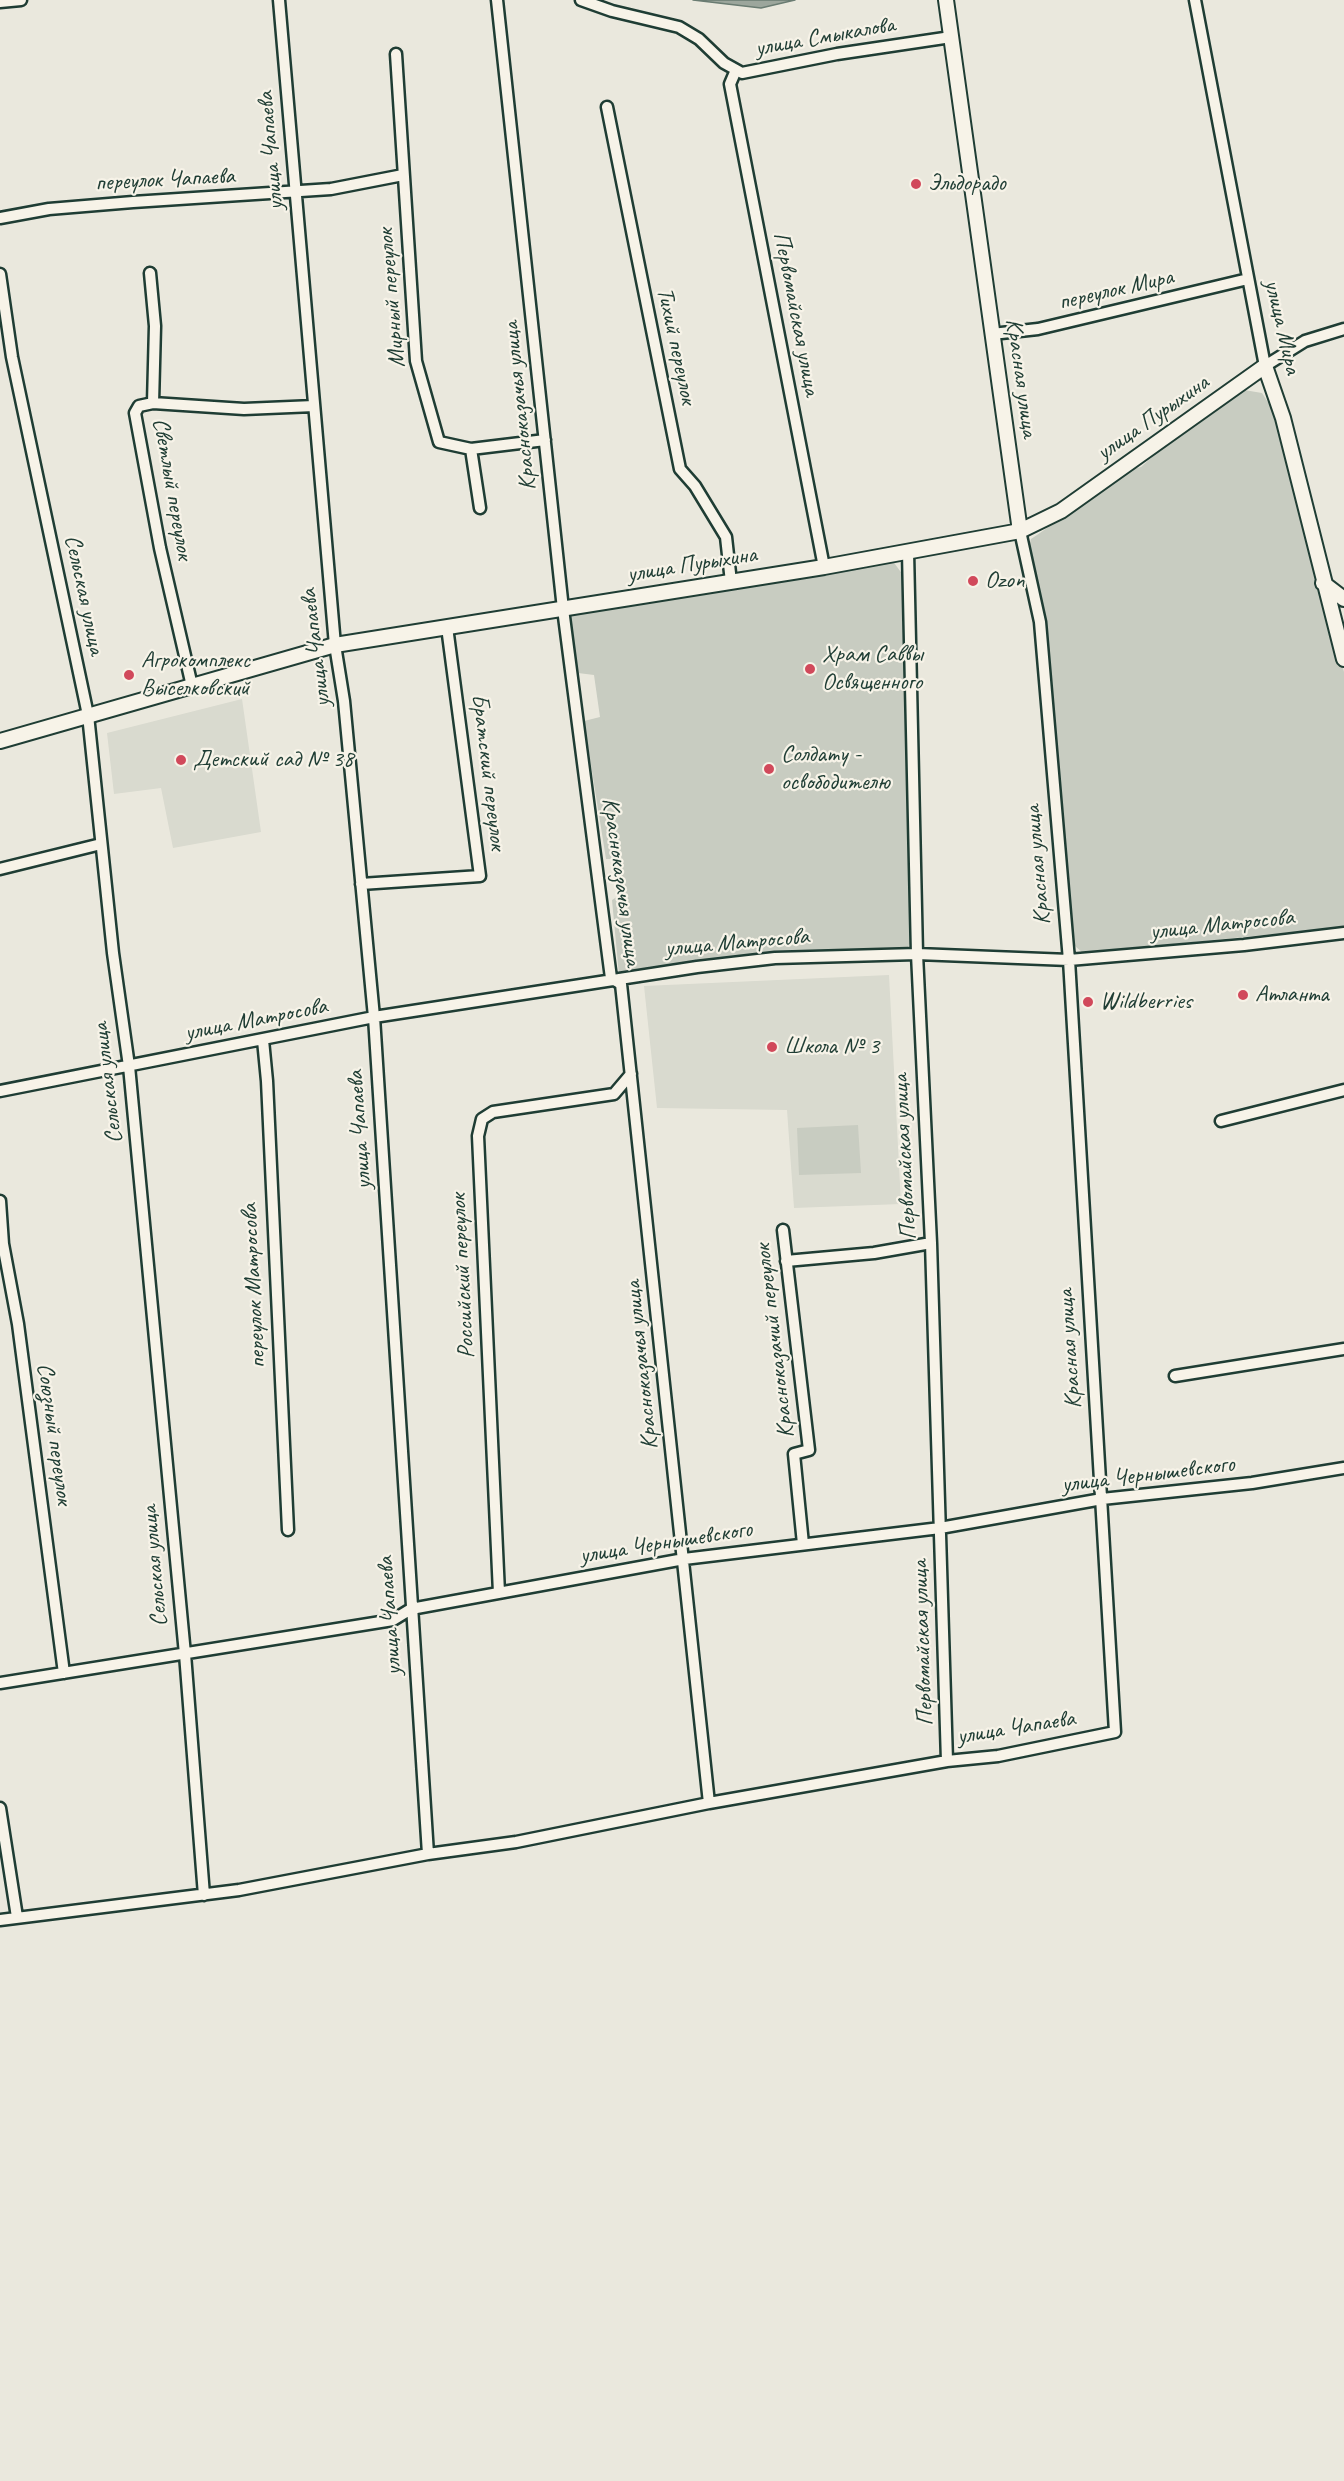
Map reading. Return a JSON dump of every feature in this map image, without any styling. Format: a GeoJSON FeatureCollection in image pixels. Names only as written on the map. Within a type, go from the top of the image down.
{"type":"FeatureCollection","features":[{"type":"Feature","properties":{"kind":"street"},"geometry":{"type":"LineString","coordinates":[[0,2],[21,0]]}},
{"type":"Feature","properties":{"kind":"street","name":"улица Чапаева"},"geometry":{"type":"LineString","coordinates":[[279,0],[335,645],[344,701],[374,1017],[428,1854]]}},
{"type":"Feature","properties":{"kind":"street","name":"Красноказачья улица"},"geometry":{"type":"LineString","coordinates":[[496,0],[563,609],[611,978],[621,984],[684,1559],[708,1803]]}},
{"type":"Feature","properties":{"kind":"street","name":"улица Смыкалова"},"geometry":{"type":"LineString","coordinates":[[581,0],[612,11],[679,27],[699,39],[724,63],[742,73],[837,54],[951,37]]}},
{"type":"Feature","properties":{"kind":"street","name":"Красная улица"},"geometry":{"type":"LineString","coordinates":[[946,0],[1020,531],[1040,622],[1069,960],[1115,1732]]}},
{"type":"Feature","properties":{"kind":"street","name":"улица Мира"},"geometry":{"type":"LineString","coordinates":[[1195,0],[1265,366],[1283,418],[1323,583],[1342,639],[1344,659]]}},
{"type":"Feature","properties":{"kind":"street","name":"Мирный переулок"},"geometry":{"type":"LineString","coordinates":[[396,54],[416,361],[439,442],[471,449]]}},
{"type":"Feature","properties":{"kind":"street","name":"Первомайская улица"},"geometry":{"type":"LineString","coordinates":[[736,70],[729,84],[824,567]]}},
{"type":"Feature","properties":{"kind":"street","name":"Тихий переулок"},"geometry":{"type":"LineString","coordinates":[[607,107],[680,469],[695,486],[726,537],[731,582]]}},
{"type":"Feature","properties":{"kind":"street","name":"переулок Чапаева"},"geometry":{"type":"LineString","coordinates":[[0,218],[49,209],[296,192],[359,185],[403,175]]}},
{"type":"Feature","properties":{"kind":"street","name":"Светлый переулок"},"geometry":{"type":"LineString","coordinates":[[150,273],[155,326],[153,403],[139,406],[135,413],[160,548],[192,686]]}},
{"type":"Feature","properties":{"kind":"street","name":"Сельская улица"},"geometry":{"type":"LineString","coordinates":[[0,274],[12,357],[88,715],[112,954],[129,1066],[185,1654],[204,1895]]}},
{"type":"Feature","properties":{"kind":"street","name":"переулок Мира"},"geometry":{"type":"LineString","coordinates":[[992,334],[1038,329],[1248,279]]}},
{"type":"Feature","properties":{"kind":"street","name":"улица Пурыхина"},"geometry":{"type":"LineString","coordinates":[[0,741],[335,645],[824,567],[1020,531],[1061,511],[1265,366],[1305,341],[1344,329]]}},
{"type":"Feature","properties":{"kind":"street"},"geometry":{"type":"LineString","coordinates":[[153,403],[244,409],[314,406]]}},
{"type":"Feature","properties":{"kind":"street"},"geometry":{"type":"LineString","coordinates":[[480,508],[471,449],[544,440]]}},
{"type":"Feature","properties":{"kind":"street","name":"Первомайская улица"},"geometry":{"type":"LineString","coordinates":[[908,552],[917,954],[931,1243],[947,1761]]}},
{"type":"Feature","properties":{"kind":"street"},"geometry":{"type":"LineString","coordinates":[[1323,583],[1344,599]]}},
{"type":"Feature","properties":{"kind":"street","name":"Братский переулок"},"geometry":{"type":"LineString","coordinates":[[361,884],[480,876],[447,627]]}},
{"type":"Feature","properties":{"kind":"street"},"geometry":{"type":"LineString","coordinates":[[0,869],[101,844]]}},
{"type":"Feature","properties":{"kind":"street","name":"улица Матросова"},"geometry":{"type":"LineString","coordinates":[[0,1091],[374,1017],[611,978],[775,958],[917,954],[1069,960],[1244,945],[1344,933]]}},
{"type":"Feature","properties":{"kind":"street","name":"переулок Матросова"},"geometry":{"type":"LineString","coordinates":[[263,1040],[267,1081],[288,1530]]}},
{"type":"Feature","properties":{"kind":"street","name":"Российский переулок"},"geometry":{"type":"LineString","coordinates":[[499,1593],[478,1136],[482,1119],[493,1112],[614,1094],[631,1074]]}},
{"type":"Feature","properties":{"kind":"street"},"geometry":{"type":"LineString","coordinates":[[1221,1121],[1344,1090]]}},
{"type":"Feature","properties":{"kind":"street","name":"Союзный переулок"},"geometry":{"type":"LineString","coordinates":[[0,1201],[3,1244],[20,1336],[64,1673]]}},
{"type":"Feature","properties":{"kind":"street","name":"Красноказачий переулок"},"geometry":{"type":"LineString","coordinates":[[783,1230],[809,1450],[794,1454],[803,1544]]}},
{"type":"Feature","properties":{"kind":"street"},"geometry":{"type":"LineString","coordinates":[[786,1261],[874,1253],[931,1243]]}},
{"type":"Feature","properties":{"kind":"street"},"geometry":{"type":"LineString","coordinates":[[1175,1376],[1344,1349]]}},
{"type":"Feature","properties":{"kind":"street","name":"улица Чернышевского"},"geometry":{"type":"LineString","coordinates":[[0,1683],[393,1620],[411,1609],[684,1559],[940,1528],[1102,1499],[1252,1483],[1344,1468]]}},
{"type":"Feature","properties":{"kind":"street","name":"улица Чапаева"},"geometry":{"type":"LineString","coordinates":[[0,1920],[113,1908],[204,1895],[428,1854],[516,1842],[708,1803],[947,1761],[998,1756],[1115,1732]]}},
{"type":"Feature","properties":{"kind":"street"},"geometry":{"type":"LineString","coordinates":[[0,1808],[17,1917]]}},
{"type":"Feature","properties":{"kind":"shaded area"},"geometry":{"type":"Polygon","coordinates":[[[693,0],[795,0],[761,8],[693,0]]]}},
{"type":"Feature","properties":{"kind":"shaded area"},"geometry":{"type":"Polygon","coordinates":[[[1244,390],[1262,393],[1273,410],[1344,672],[1344,927],[1083,953],[1075,946],[1074,940],[1045,621],[1028,554],[1031,539],[1129,470],[1141,467],[1169,442],[1244,390]]]}},
{"type":"Feature","properties":{"kind":"shaded area"},"geometry":{"type":"Polygon","coordinates":[[[892,560],[903,575],[913,938],[908,947],[897,950],[754,954],[619,975],[612,900],[620,895],[615,859],[606,859],[584,721],[600,717],[594,675],[578,673],[570,615],[892,560]]]}},
{"type":"Feature","properties":{"kind":"shaded area","name":"Детский сад № 38"},"geometry":{"type":"Polygon","coordinates":[[[242,699],[261,832],[173,848],[161,788],[114,794],[107,733],[242,699]]]}},
{"type":"Feature","properties":{"kind":"shaded area","name":"Школа № 3"},"geometry":{"type":"Polygon","coordinates":[[[889,975],[901,1204],[794,1208],[787,1110],[657,1108],[644,986],[889,975]]]}},
{"type":"Feature","properties":{"kind":"shaded area"},"geometry":{"type":"Polygon","coordinates":[[[858,1125],[861,1173],[799,1175],[797,1128],[858,1125]]]}},
{"type":"Feature","properties":{"kind":"place","name":"Эльдорадо"},"geometry":{"type":"Point","coordinates":[916,184]}},
{"type":"Feature","properties":{"kind":"place","name":"Ozon"},"geometry":{"type":"Point","coordinates":[973,581]}},
{"type":"Feature","properties":{"kind":"place","name":"Храм Саввы Освященного"},"geometry":{"type":"Point","coordinates":[810,669]}},
{"type":"Feature","properties":{"kind":"place","name":"Агрокомплекс Выселковский"},"geometry":{"type":"Point","coordinates":[129,675]}},
{"type":"Feature","properties":{"kind":"place","name":"Детский сад № 38"},"geometry":{"type":"Point","coordinates":[181,760]}},
{"type":"Feature","properties":{"kind":"place","name":"Солдату - освободителю"},"geometry":{"type":"Point","coordinates":[769,769]}},
{"type":"Feature","properties":{"kind":"place","name":"Атланта"},"geometry":{"type":"Point","coordinates":[1243,995]}},
{"type":"Feature","properties":{"kind":"place","name":"Wildberries"},"geometry":{"type":"Point","coordinates":[1088,1002]}},
{"type":"Feature","properties":{"kind":"place","name":"Школа № 3"},"geometry":{"type":"Point","coordinates":[772,1047]}}]}
